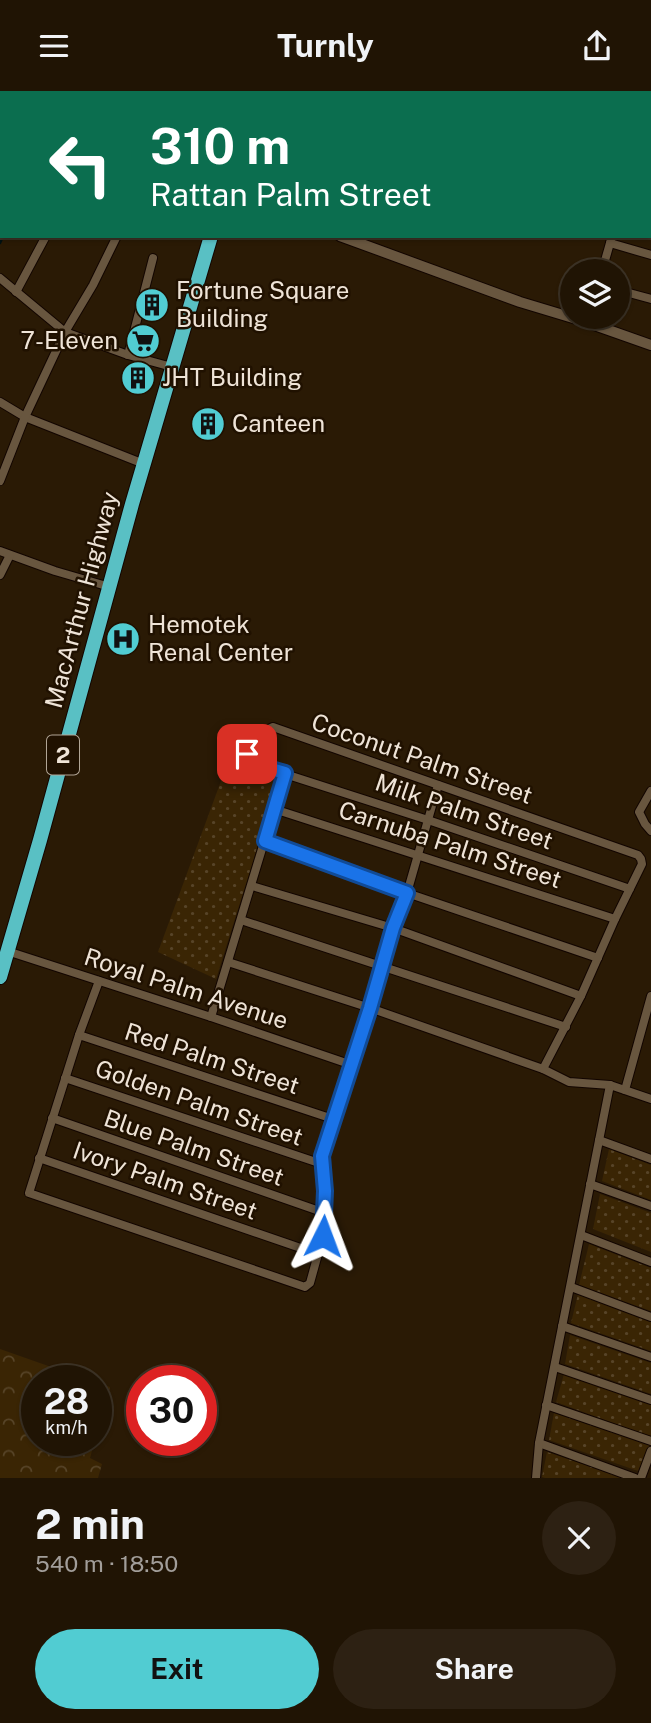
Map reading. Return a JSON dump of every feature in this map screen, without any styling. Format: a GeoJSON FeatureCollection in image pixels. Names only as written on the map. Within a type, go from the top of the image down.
{"type":"FeatureCollection","features":[{"type":"Feature","properties":{"kind":"highway","name":"MacArthur Highway"},"geometry":{"type":"LineString","coordinates":[[0,977],[132,504],[210,238]]}},
{"type":"Feature","properties":{"kind":"main road"},"geometry":{"type":"LineString","coordinates":[[345,238],[520,302],[560,313]]}},
{"type":"Feature","properties":{"kind":"main road"},"geometry":{"type":"LineString","coordinates":[[610,329],[651,345]]}},
{"type":"Feature","properties":{"kind":"street"},"geometry":{"type":"LineString","coordinates":[[16,292],[45,238]]}},
{"type":"Feature","properties":{"kind":"street"},"geometry":{"type":"LineString","coordinates":[[0,481],[25,417],[65,332],[93,285],[116,238]]}},
{"type":"Feature","properties":{"kind":"street"},"geometry":{"type":"LineString","coordinates":[[605,259],[611,239],[651,255]]}},
{"type":"Feature","properties":{"kind":"street"},"geometry":{"type":"LineString","coordinates":[[128,355],[153,258]]}},
{"type":"Feature","properties":{"kind":"street"},"geometry":{"type":"LineString","coordinates":[[0,278],[65,332],[128,355],[172,367]]}},
{"type":"Feature","properties":{"kind":"street"},"geometry":{"type":"LineString","coordinates":[[630,293],[651,299]]}},
{"type":"Feature","properties":{"kind":"street"},"geometry":{"type":"LineString","coordinates":[[0,402],[25,417],[145,464]]}},
{"type":"Feature","properties":{"kind":"street"},"geometry":{"type":"LineString","coordinates":[[0,551],[110,587]]}},
{"type":"Feature","properties":{"kind":"street"},"geometry":{"type":"LineString","coordinates":[[0,575],[10,555]]}},
{"type":"Feature","properties":{"kind":"street","name":"Coconut Palm Street"},"geometry":{"type":"LineString","coordinates":[[285,773],[254,764],[247,759],[247,754],[264,730],[273,727],[638,855],[642,864],[630,889]]}},
{"type":"Feature","properties":{"kind":"street"},"geometry":{"type":"LineString","coordinates":[[211,1017],[285,773]]}},
{"type":"Feature","properties":{"kind":"street","name":"Milk Palm Street"},"geometry":{"type":"LineString","coordinates":[[285,773],[630,889]]}},
{"type":"Feature","properties":{"kind":"street"},"geometry":{"type":"LineString","coordinates":[[99,981],[51,1118],[29,1193],[305,1287],[310,1283],[323,1236],[325,1191],[322,1156],[393,928],[407,893],[438,785]]}},
{"type":"Feature","properties":{"kind":"street"},"geometry":{"type":"LineString","coordinates":[[651,791],[639,812],[651,831]]}},
{"type":"Feature","properties":{"kind":"street","name":"Carnuba Palm Street"},"geometry":{"type":"LineString","coordinates":[[274,809],[615,919]]}},
{"type":"Feature","properties":{"kind":"street"},"geometry":{"type":"LineString","coordinates":[[265,841],[598,958]]}},
{"type":"Feature","properties":{"kind":"street"},"geometry":{"type":"LineString","coordinates":[[252,886],[393,928],[581,996]]}},
{"type":"Feature","properties":{"kind":"street"},"geometry":{"type":"LineString","coordinates":[[543,1069],[581,996],[630,889]]}},
{"type":"Feature","properties":{"kind":"street"},"geometry":{"type":"LineString","coordinates":[[241,920],[566,1027]]}},
{"type":"Feature","properties":{"kind":"street","name":"Royal Palm Avenue"},"geometry":{"type":"LineString","coordinates":[[7,951],[352,1065]]}},
{"type":"Feature","properties":{"kind":"street"},"geometry":{"type":"LineString","coordinates":[[228,962],[370,1008],[543,1069],[569,1082],[610,1085],[651,1099]]}},
{"type":"Feature","properties":{"kind":"street"},"geometry":{"type":"LineString","coordinates":[[625,1090],[651,996]]}},
{"type":"Feature","properties":{"kind":"street","name":"Red Palm Street"},"geometry":{"type":"LineString","coordinates":[[79,1035],[333,1119]]}},
{"type":"Feature","properties":{"kind":"street","name":"Golden Palm Street"},"geometry":{"type":"LineString","coordinates":[[65,1078],[322,1164]]}},
{"type":"Feature","properties":{"kind":"street"},"geometry":{"type":"LineString","coordinates":[[536,1478],[546,1405],[610,1085]]}},
{"type":"Feature","properties":{"kind":"street","name":"Blue Palm Street"},"geometry":{"type":"LineString","coordinates":[[51,1118],[325,1213]]}},
{"type":"Feature","properties":{"kind":"street"},"geometry":{"type":"LineString","coordinates":[[599,1140],[651,1159]]}},
{"type":"Feature","properties":{"kind":"street","name":"Ivory Palm Street"},"geometry":{"type":"LineString","coordinates":[[39,1158],[318,1254]]}},
{"type":"Feature","properties":{"kind":"street"},"geometry":{"type":"LineString","coordinates":[[590,1184],[651,1206]]}},
{"type":"Feature","properties":{"kind":"street"},"geometry":{"type":"LineString","coordinates":[[581,1235],[651,1262]]}},
{"type":"Feature","properties":{"kind":"street"},"geometry":{"type":"LineString","coordinates":[[571,1287],[651,1317]]}},
{"type":"Feature","properties":{"kind":"street"},"geometry":{"type":"LineString","coordinates":[[562,1327],[651,1357]]}},
{"type":"Feature","properties":{"kind":"street"},"geometry":{"type":"LineString","coordinates":[[555,1367],[651,1400]]}},
{"type":"Feature","properties":{"kind":"street"},"geometry":{"type":"LineString","coordinates":[[546,1405],[651,1441]]}},
{"type":"Feature","properties":{"kind":"street"},"geometry":{"type":"LineString","coordinates":[[539,1443],[635,1478]]}},
{"type":"Feature","properties":{"kind":"street"},"geometry":{"type":"LineString","coordinates":[[641,1478],[651,1451]]}},
{"type":"Feature","properties":{"kind":"green space"},"geometry":{"type":"Polygon","coordinates":[[[228,762],[279,779],[216,979],[158,952],[228,762]]]}},
{"type":"Feature","properties":{"kind":"green space"},"geometry":{"type":"Polygon","coordinates":[[[609,1149],[651,1165],[651,1200],[602,1181],[609,1149]]]}},
{"type":"Feature","properties":{"kind":"green space"},"geometry":{"type":"Polygon","coordinates":[[[600,1194],[651,1213],[651,1252],[593,1229],[600,1194]]]}},
{"type":"Feature","properties":{"kind":"green space"},"geometry":{"type":"Polygon","coordinates":[[[589,1244],[651,1268],[651,1311],[579,1285],[589,1244]]]}},
{"type":"Feature","properties":{"kind":"green space"},"geometry":{"type":"Polygon","coordinates":[[[578,1294],[651,1322],[651,1351],[571,1323],[578,1294]]]}},
{"type":"Feature","properties":{"kind":"green space"},"geometry":{"type":"Polygon","coordinates":[[[570,1335],[651,1363],[651,1394],[565,1364],[570,1335]]]}},
{"type":"Feature","properties":{"kind":"green space"},"geometry":{"type":"Polygon","coordinates":[[[0,1349],[46,1365],[21,1365],[21,1456],[91,1456],[102,1464],[98,1478],[0,1478],[0,1349]]]}},
{"type":"Feature","properties":{"kind":"green space"},"geometry":{"type":"Polygon","coordinates":[[[564,1374],[651,1404],[651,1437],[556,1402],[564,1374]]]}},
{"type":"Feature","properties":{"kind":"green space"},"geometry":{"type":"Polygon","coordinates":[[[554,1413],[650,1445],[638,1471],[549,1440],[554,1413]]]}},
{"type":"Feature","properties":{"kind":"green space"},"geometry":{"type":"Polygon","coordinates":[[[547,1452],[624,1478],[542,1477],[547,1452]]]}},
{"type":"Feature","properties":{"kind":"waterway"},"geometry":{"type":"LineString","coordinates":[[0,243],[2,238]]}},
{"type":"Feature","properties":{"kind":"place","name":"Fortune Square Building"},"geometry":{"type":"Point","coordinates":[152,305]}},
{"type":"Feature","properties":{"kind":"place","name":"7-Eleven"},"geometry":{"type":"Point","coordinates":[143,341]}},
{"type":"Feature","properties":{"kind":"place","name":"JHT Building"},"geometry":{"type":"Point","coordinates":[138,378]}},
{"type":"Feature","properties":{"kind":"place","name":"Canteen"},"geometry":{"type":"Point","coordinates":[208,424]}},
{"type":"Feature","properties":{"kind":"place","name":"Hemotek Renal Center"},"geometry":{"type":"Point","coordinates":[123,639]}},
{"type":"Feature","properties":{"kind":"route"},"geometry":{"type":"LineString","coordinates":[[247,754],[247,759],[254,764],[285,773],[265,841],[407,893],[393,928],[322,1156],[325,1191],[323,1236]]}}]}
